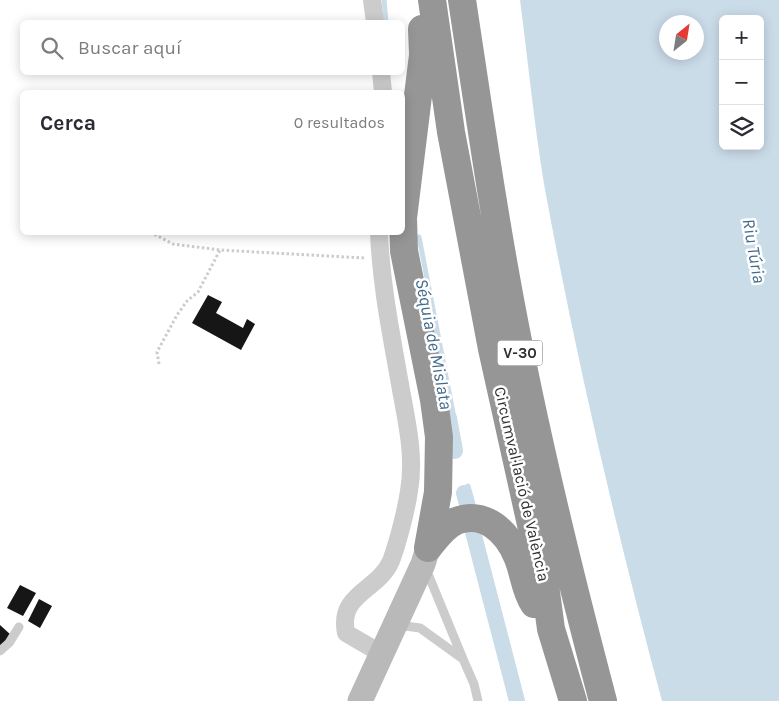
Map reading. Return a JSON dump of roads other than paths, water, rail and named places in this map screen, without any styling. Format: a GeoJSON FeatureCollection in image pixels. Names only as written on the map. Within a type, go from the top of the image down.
{"type":"FeatureCollection","features":[{"type":"Feature","properties":{"kind":"highway"},"geometry":{"type":"LineString","coordinates":[[405,202],[423,55],[421,0]]}},
{"type":"Feature","properties":{"kind":"highway","name":"Circumval·lació de València"},"geometry":{"type":"LineString","coordinates":[[432,0],[451,132],[492,350],[546,592],[551,629],[573,701]]}},
{"type":"Feature","properties":{"kind":"highway"},"geometry":{"type":"LineString","coordinates":[[450,0],[477,222],[494,316],[492,350]]}},
{"type":"Feature","properties":{"kind":"highway","name":"Circumval·lació de València"},"geometry":{"type":"LineString","coordinates":[[462,0],[490,186],[517,336],[572,584],[603,701]]}},
{"type":"Feature","properties":{"kind":"highway"},"geometry":{"type":"LineString","coordinates":[[404,235],[404,251],[434,400],[438,437],[438,492],[426,556]]}},
{"type":"Feature","properties":{"kind":"highway"},"geometry":{"type":"LineString","coordinates":[[426,556],[444,530],[455,521],[468,518],[482,519],[496,527],[508,538],[518,557],[530,597],[551,629]]}},
{"type":"Feature","properties":{"kind":"street"},"geometry":{"type":"LineString","coordinates":[[372,0],[375,20]]}},
{"type":"Feature","properties":{"kind":"street"},"geometry":{"type":"LineString","coordinates":[[380,75],[383,90]]}},
{"type":"Feature","properties":{"kind":"street"},"geometry":{"type":"LineString","coordinates":[[379,235],[384,293],[409,429],[411,474],[405,509],[391,561],[380,578],[356,596],[348,607],[344,623],[346,633],[382,654]]}},
{"type":"Feature","properties":{"kind":"street"},"geometry":{"type":"LineString","coordinates":[[360,701],[426,556]]}},
{"type":"Feature","properties":{"kind":"lane"},"geometry":{"type":"LineString","coordinates":[[426,556],[463,659],[474,684],[478,701]]}},
{"type":"Feature","properties":{"kind":"lane"},"geometry":{"type":"LineString","coordinates":[[395,625],[420,628],[463,659]]}},
{"type":"Feature","properties":{"kind":"lane"},"geometry":{"type":"LineString","coordinates":[[0,651],[10,644],[19,627]]}},
{"type":"Feature","properties":{"kind":"water","name":"Riu Túria"},"geometry":{"type":"Polygon","coordinates":[[[520,0],[779,0],[779,701],[662,701],[613,508],[583,379],[544,184],[520,0]]]}},
{"type":"Feature","properties":{"kind":"waterway"},"geometry":{"type":"LineString","coordinates":[[384,0],[386,20]]}},
{"type":"Feature","properties":{"kind":"waterway"},"geometry":{"type":"LineString","coordinates":[[419,237],[460,449]]}},
{"type":"Feature","properties":{"kind":"waterway","name":"Séquia de Mislata"},"geometry":{"type":"LineString","coordinates":[[449,418],[455,451]]}},
{"type":"Feature","properties":{"kind":"waterway"},"geometry":{"type":"LineString","coordinates":[[468,486],[474,508]]}},
{"type":"Feature","properties":{"kind":"waterway","name":"Séquia de Mislata"},"geometry":{"type":"LineString","coordinates":[[464,493],[468,508]]}},
{"type":"Feature","properties":{"kind":"waterway","name":"Séquia de Mislata"},"geometry":{"type":"LineString","coordinates":[[472,528],[517,701]]}},
{"type":"Feature","properties":{"kind":"waterway"},"geometry":{"type":"LineString","coordinates":[[478,530],[522,701]]}}]}
